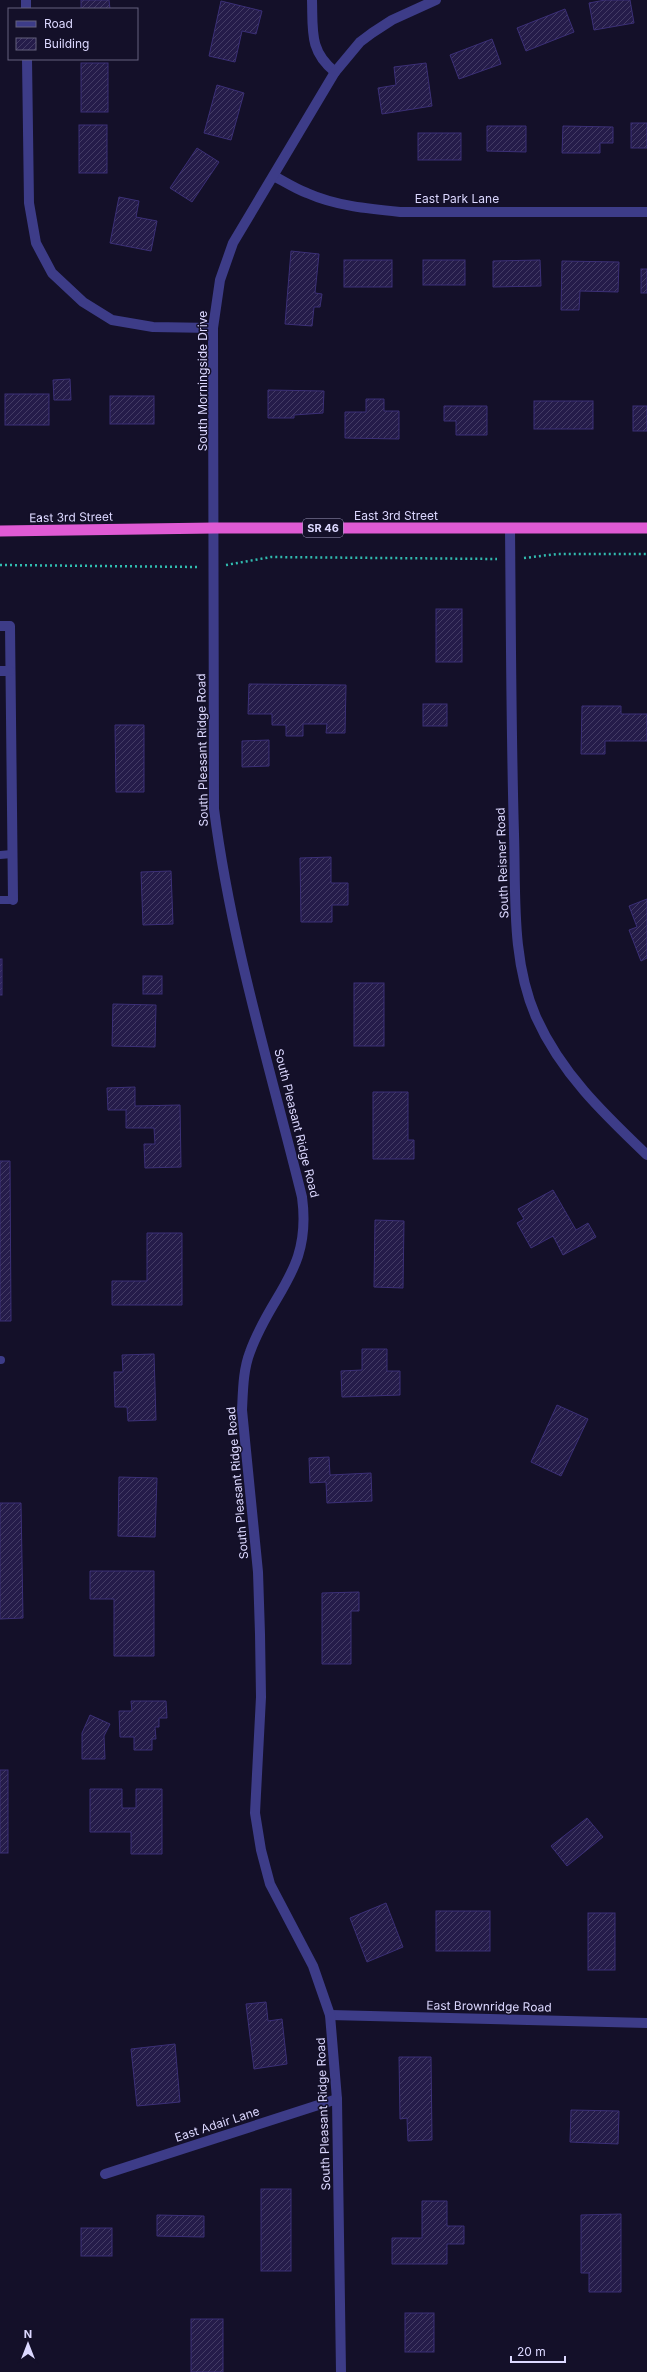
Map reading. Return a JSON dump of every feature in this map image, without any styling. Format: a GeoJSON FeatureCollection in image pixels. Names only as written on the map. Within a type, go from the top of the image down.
{"type":"FeatureCollection","features":[{"type":"Feature","properties":{"kind":"highway","name":"East 3rd Street"},"geometry":{"type":"LineString","coordinates":[[0,531],[214,528],[647,528]]}},
{"type":"Feature","properties":{"kind":"street"},"geometry":{"type":"LineString","coordinates":[[312,0],[315,48],[322,60],[335,72]]}},
{"type":"Feature","properties":{"kind":"street","name":"South Morningside Drive"},"geometry":{"type":"LineString","coordinates":[[214,528],[213,328],[216,300],[225,261],[249,214],[274,176],[335,72],[360,42],[372,33],[392,20],[436,0]]}},
{"type":"Feature","properties":{"kind":"street"},"geometry":{"type":"LineString","coordinates":[[27,60],[29,203],[36,243],[52,273],[83,302],[112,320],[153,327],[213,328]]}},
{"type":"Feature","properties":{"kind":"street","name":"East Park Lane"},"geometry":{"type":"LineString","coordinates":[[274,176],[307,193],[326,200],[373,209],[401,212],[647,212]]}},
{"type":"Feature","properties":{"kind":"street","name":"South Pleasant Ridge Road"},"geometry":{"type":"LineString","coordinates":[[214,528],[214,809],[222,871],[242,964],[301,1190],[304,1212],[304,1231],[296,1264],[249,1353],[243,1390],[242,1410],[258,1572],[260,1634],[261,1697],[255,1813],[260,1850],[270,1884],[313,1966],[330,2015],[338,2099],[341,2372]]}},
{"type":"Feature","properties":{"kind":"street","name":"South Reisner Road"},"geometry":{"type":"LineString","coordinates":[[510,528],[512,773],[516,913],[523,973],[536,1017],[550,1045],[566,1071],[611,1122],[647,1155]]}},
{"type":"Feature","properties":{"kind":"street"},"geometry":{"type":"LineString","coordinates":[[0,626],[10,626],[5,671],[5,740],[12,854],[13,900]]}},
{"type":"Feature","properties":{"kind":"street","name":"East Brownridge Road"},"geometry":{"type":"LineString","coordinates":[[330,2015],[647,2023]]}},
{"type":"Feature","properties":{"kind":"street","name":"East Adair Lane"},"geometry":{"type":"LineString","coordinates":[[105,2174],[338,2099]]}},
{"type":"Feature","properties":{"kind":"lane"},"geometry":{"type":"LineString","coordinates":[[0,855],[12,854]]}},
{"type":"Feature","properties":{"kind":"lane"},"geometry":{"type":"LineString","coordinates":[[0,900],[13,900]]}},
{"type":"Feature","properties":{"kind":"path"},"geometry":{"type":"LineString","coordinates":[[0,565],[214,567],[271,557],[510,559],[557,554],[647,554]]}},
{"type":"Feature","properties":{"kind":"building"},"geometry":{"type":"Polygon","coordinates":[[[81,0],[109,0],[110,8],[81,8],[81,0]]]}},
{"type":"Feature","properties":{"kind":"building"},"geometry":{"type":"Polygon","coordinates":[[[605,0],[630,0],[634,23],[594,30],[589,3],[605,0]]]}},
{"type":"Feature","properties":{"kind":"building"},"geometry":{"type":"Polygon","coordinates":[[[221,1],[262,11],[256,34],[242,31],[235,62],[209,56],[221,1]]]}},
{"type":"Feature","properties":{"kind":"building"},"geometry":{"type":"Polygon","coordinates":[[[565,9],[574,32],[526,51],[517,28],[565,9]]]}},
{"type":"Feature","properties":{"kind":"building"},"geometry":{"type":"Polygon","coordinates":[[[492,39],[501,64],[459,79],[450,55],[492,39]]]}},
{"type":"Feature","properties":{"kind":"building"},"geometry":{"type":"Polygon","coordinates":[[[81,63],[108,63],[108,112],[81,112],[81,63]]]}},
{"type":"Feature","properties":{"kind":"building"},"geometry":{"type":"Polygon","coordinates":[[[426,63],[432,106],[382,114],[378,88],[396,85],[394,67],[426,63]]]}},
{"type":"Feature","properties":{"kind":"building"},"geometry":{"type":"Polygon","coordinates":[[[217,85],[244,93],[231,140],[204,133],[217,85]]]}},
{"type":"Feature","properties":{"kind":"building"},"geometry":{"type":"Polygon","coordinates":[[[631,123],[647,123],[647,148],[631,148],[631,123]]]}},
{"type":"Feature","properties":{"kind":"building"},"geometry":{"type":"Polygon","coordinates":[[[79,125],[107,125],[107,173],[79,173],[79,125]]]}},
{"type":"Feature","properties":{"kind":"building"},"geometry":{"type":"Polygon","coordinates":[[[487,126],[526,126],[526,152],[487,151],[487,126]]]}},
{"type":"Feature","properties":{"kind":"building"},"geometry":{"type":"Polygon","coordinates":[[[563,126],[613,127],[613,143],[600,143],[600,153],[562,153],[563,126]]]}},
{"type":"Feature","properties":{"kind":"building"},"geometry":{"type":"Polygon","coordinates":[[[418,133],[461,133],[461,160],[418,160],[418,133]]]}},
{"type":"Feature","properties":{"kind":"building"},"geometry":{"type":"Polygon","coordinates":[[[197,148],[219,162],[192,202],[170,188],[197,148]]]}},
{"type":"Feature","properties":{"kind":"building"},"geometry":{"type":"Polygon","coordinates":[[[119,197],[139,201],[136,217],[157,221],[151,251],[110,243],[119,197]]]}},
{"type":"Feature","properties":{"kind":"building"},"geometry":{"type":"Polygon","coordinates":[[[291,251],[319,254],[315,293],[322,294],[320,307],[314,307],[312,326],[285,324],[291,251]]]}},
{"type":"Feature","properties":{"kind":"building"},"geometry":{"type":"Polygon","coordinates":[[[344,260],[392,260],[392,287],[344,287],[344,260]]]}},
{"type":"Feature","properties":{"kind":"building"},"geometry":{"type":"Polygon","coordinates":[[[423,260],[465,260],[465,285],[423,285],[423,260]]]}},
{"type":"Feature","properties":{"kind":"building"},"geometry":{"type":"Polygon","coordinates":[[[540,260],[541,286],[493,287],[493,261],[540,260]]]}},
{"type":"Feature","properties":{"kind":"building"},"geometry":{"type":"Polygon","coordinates":[[[562,261],[619,262],[618,292],[580,291],[579,310],[561,310],[562,261]]]}},
{"type":"Feature","properties":{"kind":"building"},"geometry":{"type":"Polygon","coordinates":[[[641,269],[647,269],[647,293],[641,293],[641,269]]]}},
{"type":"Feature","properties":{"kind":"building"},"geometry":{"type":"Polygon","coordinates":[[[70,379],[71,400],[54,400],[53,380],[70,379]]]}},
{"type":"Feature","properties":{"kind":"building"},"geometry":{"type":"Polygon","coordinates":[[[268,390],[324,391],[323,413],[294,415],[294,418],[268,418],[268,390]]]}},
{"type":"Feature","properties":{"kind":"building"},"geometry":{"type":"Polygon","coordinates":[[[5,394],[49,394],[49,425],[5,425],[5,394]]]}},
{"type":"Feature","properties":{"kind":"building"},"geometry":{"type":"Polygon","coordinates":[[[110,396],[154,396],[154,424],[110,424],[110,396]]]}},
{"type":"Feature","properties":{"kind":"building"},"geometry":{"type":"Polygon","coordinates":[[[366,399],[384,399],[384,411],[399,411],[399,439],[345,438],[345,412],[366,412],[366,399]]]}},
{"type":"Feature","properties":{"kind":"building"},"geometry":{"type":"Polygon","coordinates":[[[534,401],[593,401],[593,429],[534,429],[534,401]]]}},
{"type":"Feature","properties":{"kind":"building"},"geometry":{"type":"Polygon","coordinates":[[[444,406],[487,406],[487,435],[456,435],[456,421],[444,421],[444,406]]]}},
{"type":"Feature","properties":{"kind":"building"},"geometry":{"type":"Polygon","coordinates":[[[633,406],[647,406],[647,431],[633,431],[633,406]]]}},
{"type":"Feature","properties":{"kind":"building"},"geometry":{"type":"Polygon","coordinates":[[[436,609],[462,609],[462,662],[436,662],[436,609]]]}},
{"type":"Feature","properties":{"kind":"building"},"geometry":{"type":"Polygon","coordinates":[[[249,684],[346,685],[345,733],[326,733],[327,724],[303,724],[303,736],[286,736],[286,725],[272,725],[272,714],[248,714],[249,684]]]}},
{"type":"Feature","properties":{"kind":"building"},"geometry":{"type":"Polygon","coordinates":[[[423,704],[447,704],[447,726],[423,726],[423,704]]]}},
{"type":"Feature","properties":{"kind":"building"},"geometry":{"type":"Polygon","coordinates":[[[582,706],[621,706],[621,714],[647,714],[647,741],[605,741],[605,754],[581,754],[582,706]]]}},
{"type":"Feature","properties":{"kind":"building"},"geometry":{"type":"Polygon","coordinates":[[[115,725],[144,725],[144,792],[116,792],[115,725]]]}},
{"type":"Feature","properties":{"kind":"building"},"geometry":{"type":"Polygon","coordinates":[[[269,740],[269,766],[242,767],[242,741],[269,740]]]}},
{"type":"Feature","properties":{"kind":"building"},"geometry":{"type":"Polygon","coordinates":[[[331,857],[331,883],[348,883],[348,905],[332,905],[332,922],[301,922],[300,858],[331,857]]]}},
{"type":"Feature","properties":{"kind":"building"},"geometry":{"type":"Polygon","coordinates":[[[171,871],[173,924],[143,925],[141,872],[171,871]]]}},
{"type":"Feature","properties":{"kind":"building"},"geometry":{"type":"Polygon","coordinates":[[[647,899],[647,958],[641,961],[629,930],[637,927],[629,906],[647,899]]]}},
{"type":"Feature","properties":{"kind":"building"},"geometry":{"type":"Polygon","coordinates":[[[0,959],[2,959],[2,995],[0,995],[0,959]]]}},
{"type":"Feature","properties":{"kind":"building"},"geometry":{"type":"Polygon","coordinates":[[[143,976],[162,976],[162,994],[143,994],[143,976]]]}},
{"type":"Feature","properties":{"kind":"building"},"geometry":{"type":"Polygon","coordinates":[[[354,983],[384,983],[384,1046],[354,1046],[354,983]]]}},
{"type":"Feature","properties":{"kind":"building"},"geometry":{"type":"Polygon","coordinates":[[[113,1004],[156,1005],[155,1047],[112,1046],[113,1004]]]}},
{"type":"Feature","properties":{"kind":"building"},"geometry":{"type":"Polygon","coordinates":[[[135,1087],[135,1106],[180,1105],[181,1167],[145,1168],[144,1144],[155,1144],[154,1128],[126,1128],[126,1110],[108,1110],[107,1088],[135,1087]]]}},
{"type":"Feature","properties":{"kind":"building"},"geometry":{"type":"Polygon","coordinates":[[[373,1092],[408,1092],[408,1140],[414,1140],[414,1159],[373,1159],[373,1092]]]}},
{"type":"Feature","properties":{"kind":"building"},"geometry":{"type":"Polygon","coordinates":[[[0,1161],[10,1161],[11,1321],[0,1321],[0,1161]]]}},
{"type":"Feature","properties":{"kind":"building"},"geometry":{"type":"Polygon","coordinates":[[[553,1190],[576,1230],[588,1223],[596,1237],[563,1255],[553,1236],[531,1248],[517,1223],[524,1219],[518,1209],[553,1190]]]}},
{"type":"Feature","properties":{"kind":"building"},"geometry":{"type":"Polygon","coordinates":[[[375,1220],[404,1221],[403,1288],[374,1287],[375,1220]]]}},
{"type":"Feature","properties":{"kind":"building"},"geometry":{"type":"Polygon","coordinates":[[[147,1233],[182,1233],[182,1305],[112,1305],[112,1281],[147,1281],[147,1233]]]}},
{"type":"Feature","properties":{"kind":"building"},"geometry":{"type":"Polygon","coordinates":[[[362,1349],[387,1349],[387,1371],[400,1371],[400,1395],[342,1397],[341,1371],[362,1370],[362,1349]]]}},
{"type":"Feature","properties":{"kind":"building"},"geometry":{"type":"Polygon","coordinates":[[[154,1354],[156,1420],[128,1421],[127,1407],[115,1407],[114,1372],[123,1372],[122,1355],[154,1354]]]}},
{"type":"Feature","properties":{"kind":"building"},"geometry":{"type":"Polygon","coordinates":[[[557,1405],[588,1419],[561,1476],[531,1462],[557,1405]]]}},
{"type":"Feature","properties":{"kind":"building"},"geometry":{"type":"Polygon","coordinates":[[[329,1457],[330,1475],[371,1473],[372,1501],[327,1503],[326,1482],[310,1483],[309,1458],[329,1457]]]}},
{"type":"Feature","properties":{"kind":"building"},"geometry":{"type":"Polygon","coordinates":[[[119,1477],[157,1478],[155,1537],[118,1536],[119,1477]]]}},
{"type":"Feature","properties":{"kind":"building"},"geometry":{"type":"Polygon","coordinates":[[[0,1503],[21,1503],[23,1618],[0,1619],[0,1503]]]}},
{"type":"Feature","properties":{"kind":"building"},"geometry":{"type":"Polygon","coordinates":[[[90,1571],[154,1571],[154,1656],[114,1656],[114,1599],[90,1599],[90,1571]]]}},
{"type":"Feature","properties":{"kind":"building"},"geometry":{"type":"Polygon","coordinates":[[[359,1592],[359,1611],[351,1611],[351,1664],[322,1664],[322,1593],[359,1592]]]}},
{"type":"Feature","properties":{"kind":"building"},"geometry":{"type":"Polygon","coordinates":[[[131,1701],[166,1701],[167,1718],[159,1718],[159,1727],[155,1727],[156,1739],[152,1739],[152,1750],[134,1750],[134,1737],[120,1737],[119,1711],[132,1711],[131,1701]]]}},
{"type":"Feature","properties":{"kind":"building"},"geometry":{"type":"Polygon","coordinates":[[[90,1715],[110,1724],[104,1736],[105,1759],[82,1759],[82,1733],[90,1715]]]}},
{"type":"Feature","properties":{"kind":"building"},"geometry":{"type":"Polygon","coordinates":[[[0,1770],[8,1770],[8,1853],[0,1853],[0,1770]]]}},
{"type":"Feature","properties":{"kind":"building"},"geometry":{"type":"Polygon","coordinates":[[[90,1789],[122,1789],[122,1808],[136,1808],[136,1789],[162,1789],[162,1854],[131,1854],[131,1832],[90,1832],[90,1789]]]}},
{"type":"Feature","properties":{"kind":"building"},"geometry":{"type":"Polygon","coordinates":[[[587,1818],[603,1837],[567,1866],[551,1846],[587,1818]]]}},
{"type":"Feature","properties":{"kind":"building"},"geometry":{"type":"Polygon","coordinates":[[[386,1903],[403,1947],[367,1962],[350,1918],[386,1903]]]}},
{"type":"Feature","properties":{"kind":"building"},"geometry":{"type":"Polygon","coordinates":[[[436,1911],[490,1911],[490,1951],[436,1951],[436,1911]]]}},
{"type":"Feature","properties":{"kind":"building"},"geometry":{"type":"Polygon","coordinates":[[[588,1913],[615,1913],[615,1970],[588,1970],[588,1913]]]}},
{"type":"Feature","properties":{"kind":"building"},"geometry":{"type":"Polygon","coordinates":[[[266,2002],[268,2021],[282,2019],[287,2064],[254,2069],[246,2004],[266,2002]]]}},
{"type":"Feature","properties":{"kind":"building"},"geometry":{"type":"Polygon","coordinates":[[[175,2044],[180,2102],[137,2106],[131,2049],[175,2044]]]}},
{"type":"Feature","properties":{"kind":"building"},"geometry":{"type":"Polygon","coordinates":[[[399,2057],[431,2057],[432,2140],[408,2141],[407,2118],[400,2119],[399,2057]]]}},
{"type":"Feature","properties":{"kind":"building"},"geometry":{"type":"Polygon","coordinates":[[[571,2110],[619,2111],[618,2144],[570,2142],[571,2110]]]}},
{"type":"Feature","properties":{"kind":"building"},"geometry":{"type":"Polygon","coordinates":[[[261,2189],[291,2189],[291,2271],[261,2271],[261,2189]]]}},
{"type":"Feature","properties":{"kind":"building"},"geometry":{"type":"Polygon","coordinates":[[[422,2201],[447,2201],[447,2226],[464,2226],[464,2244],[447,2244],[447,2264],[392,2264],[392,2238],[422,2238],[422,2201]]]}},
{"type":"Feature","properties":{"kind":"building"},"geometry":{"type":"Polygon","coordinates":[[[621,2214],[621,2292],[589,2292],[589,2273],[581,2273],[581,2215],[621,2214]]]}},
{"type":"Feature","properties":{"kind":"building"},"geometry":{"type":"Polygon","coordinates":[[[157,2215],[204,2216],[204,2237],[157,2236],[157,2215]]]}},
{"type":"Feature","properties":{"kind":"building"},"geometry":{"type":"Polygon","coordinates":[[[81,2228],[112,2228],[112,2256],[81,2256],[81,2228]]]}},
{"type":"Feature","properties":{"kind":"building"},"geometry":{"type":"Polygon","coordinates":[[[405,2313],[434,2313],[434,2352],[405,2352],[405,2313]]]}},
{"type":"Feature","properties":{"kind":"building"},"geometry":{"type":"Polygon","coordinates":[[[191,2319],[223,2319],[223,2372],[191,2372],[191,2319]]]}}]}
